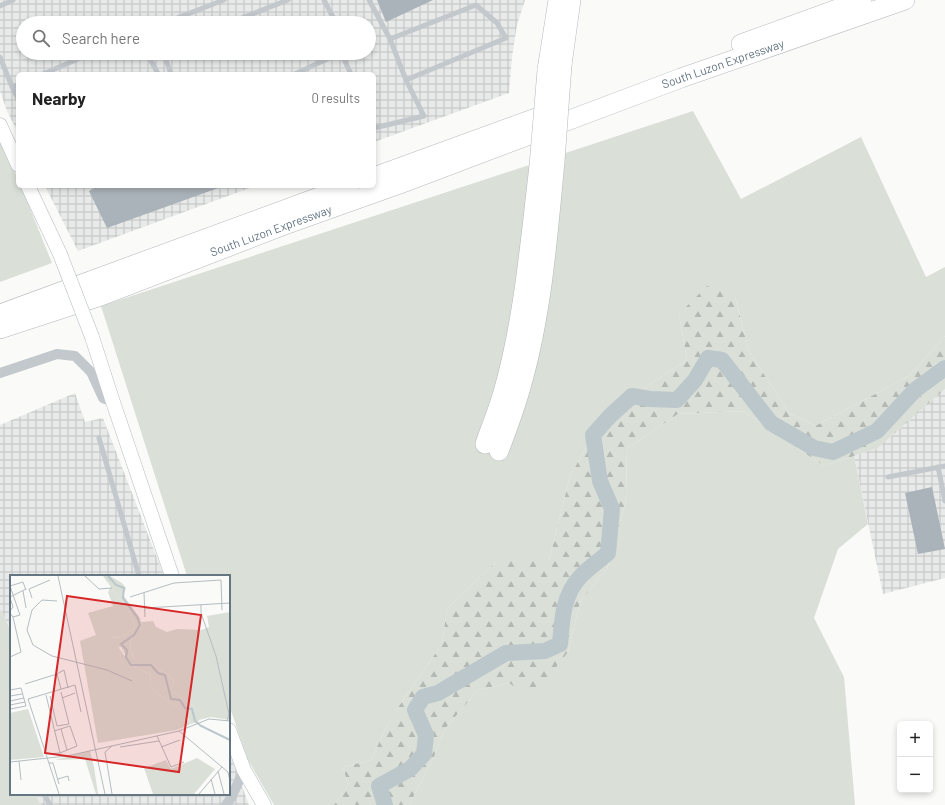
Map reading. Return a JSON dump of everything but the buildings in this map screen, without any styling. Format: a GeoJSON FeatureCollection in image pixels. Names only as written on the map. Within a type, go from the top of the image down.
{"type":"FeatureCollection","features":[{"type":"Feature","properties":{"kind":"highway"},"geometry":{"type":"LineString","coordinates":[[492,447],[521,388],[532,345],[547,245],[547,164],[558,0]]}},
{"type":"Feature","properties":{"kind":"highway"},"geometry":{"type":"LineString","coordinates":[[554,68],[571,0]]}},
{"type":"Feature","properties":{"kind":"highway","name":"South Luzon Expressway"},"geometry":{"type":"LineString","coordinates":[[376,176],[862,0]]}},
{"type":"Feature","properties":{"kind":"highway","name":"South Luzon Expressway"},"geometry":{"type":"LineString","coordinates":[[0,329],[101,296],[681,78],[905,0]]}},
{"type":"Feature","properties":{"kind":"highway","name":"South Luzon Expressway"},"geometry":{"type":"LineString","coordinates":[[0,314],[344,188]]}},
{"type":"Feature","properties":{"kind":"street"},"geometry":{"type":"LineString","coordinates":[[0,125],[16,161]]}},
{"type":"Feature","properties":{"kind":"street"},"geometry":{"type":"LineString","coordinates":[[29,188],[60,254],[92,337],[172,575]]}},
{"type":"Feature","properties":{"kind":"street"},"geometry":{"type":"LineString","coordinates":[[0,373],[56,354],[75,356],[91,372],[104,398],[113,402]]}},
{"type":"Feature","properties":{"kind":"street"},"geometry":{"type":"LineString","coordinates":[[230,733],[244,770],[264,805]]}},
{"type":"Feature","properties":{"kind":"street"},"geometry":{"type":"LineString","coordinates":[[226,805],[231,798],[244,770]]}},
{"type":"Feature","properties":{"kind":"lane"},"geometry":{"type":"LineString","coordinates":[[0,6],[13,0]]}},
{"type":"Feature","properties":{"kind":"lane"},"geometry":{"type":"LineString","coordinates":[[182,16],[224,0]]}},
{"type":"Feature","properties":{"kind":"lane"},"geometry":{"type":"LineString","coordinates":[[248,16],[288,0]]}},
{"type":"Feature","properties":{"kind":"lane"},"geometry":{"type":"LineString","coordinates":[[324,0],[332,16]]}},
{"type":"Feature","properties":{"kind":"lane"},"geometry":{"type":"LineString","coordinates":[[369,0],[390,39],[406,80],[424,116],[376,125]]}},
{"type":"Feature","properties":{"kind":"lane"},"geometry":{"type":"LineString","coordinates":[[390,39],[475,2],[497,23],[506,38],[406,80]]}},
{"type":"Feature","properties":{"kind":"lane"},"geometry":{"type":"LineString","coordinates":[[0,56],[16,95]]}},
{"type":"Feature","properties":{"kind":"lane"},"geometry":{"type":"LineString","coordinates":[[48,72],[76,60]]}},
{"type":"Feature","properties":{"kind":"lane"},"geometry":{"type":"LineString","coordinates":[[150,60],[156,72]]}},
{"type":"Feature","properties":{"kind":"lane"},"geometry":{"type":"LineString","coordinates":[[166,60],[171,72]]}},
{"type":"Feature","properties":{"kind":"lane"},"geometry":{"type":"LineString","coordinates":[[299,72],[325,60]]}},
{"type":"Feature","properties":{"kind":"lane"},"geometry":{"type":"LineString","coordinates":[[344,60],[350,72]]}},
{"type":"Feature","properties":{"kind":"lane"},"geometry":{"type":"LineString","coordinates":[[12,87],[16,86]]}},
{"type":"Feature","properties":{"kind":"lane"},"geometry":{"type":"LineString","coordinates":[[99,438],[139,575]]}},
{"type":"Feature","properties":{"kind":"lane"},"geometry":{"type":"LineString","coordinates":[[888,477],[945,466]]}},
{"type":"Feature","properties":{"kind":"lane"},"geometry":{"type":"LineString","coordinates":[[938,467],[945,501]]}},
{"type":"Feature","properties":{"kind":"lane"},"geometry":{"type":"LineString","coordinates":[[45,795],[50,805]]}},
{"type":"Feature","properties":{"kind":"shaded area"},"geometry":{"type":"Polygon","coordinates":[[[0,0],[525,0],[517,25],[512,57],[509,93],[376,141],[376,72],[16,72],[16,129],[7,111],[0,91],[0,0]]]}},
{"type":"Feature","properties":{"kind":"shaded area"},"geometry":{"type":"Polygon","coordinates":[[[46,188],[250,188],[78,251],[46,188]]]}},
{"type":"Feature","properties":{"kind":"shaded area"},"geometry":{"type":"Polygon","coordinates":[[[945,389],[945,578],[883,594],[854,456],[878,448],[945,389]]]}},
{"type":"Feature","properties":{"kind":"shaded area"},"geometry":{"type":"Polygon","coordinates":[[[75,393],[85,422],[103,418],[164,575],[10,575],[10,629],[0,609],[0,425],[75,393]]]}},
{"type":"Feature","properties":{"kind":"shaded area"},"geometry":{"type":"Polygon","coordinates":[[[230,755],[249,805],[41,805],[36,795],[230,795],[230,755]]]}},
{"type":"Feature","properties":{"kind":"green space"},"geometry":{"type":"Polygon","coordinates":[[[693,111],[741,199],[861,137],[926,277],[945,267],[945,336],[909,376],[815,426],[789,413],[749,351],[735,297],[679,314],[687,360],[632,396],[610,416],[593,435],[570,476],[549,561],[497,561],[447,609],[442,644],[399,706],[385,730],[371,760],[343,767],[348,785],[334,805],[274,805],[248,760],[230,708],[230,575],[187,575],[101,306],[693,111]]]}},
{"type":"Feature","properties":{"kind":"green space"},"geometry":{"type":"Polygon","coordinates":[[[0,139],[16,175],[16,188],[22,188],[52,263],[0,282],[0,139]]]}},
{"type":"Feature","properties":{"kind":"green space"},"geometry":{"type":"Polygon","coordinates":[[[707,286],[735,297],[749,351],[789,413],[815,426],[909,376],[945,336],[945,389],[878,448],[824,466],[743,411],[678,414],[626,449],[627,497],[607,569],[580,602],[568,652],[532,698],[509,683],[478,690],[444,730],[434,757],[409,805],[334,805],[348,785],[343,767],[371,760],[385,730],[399,706],[442,644],[447,609],[497,561],[549,561],[570,476],[593,435],[610,416],[632,396],[687,360],[679,314],[707,286]]]}},
{"type":"Feature","properties":{"kind":"green space"},"geometry":{"type":"Polygon","coordinates":[[[743,411],[824,466],[854,456],[868,524],[838,549],[814,618],[844,677],[855,805],[409,805],[434,757],[444,730],[478,690],[509,683],[568,652],[580,602],[607,569],[627,497],[626,449],[678,414],[743,411]]]}},
{"type":"Feature","properties":{"kind":"green space"},"geometry":{"type":"Polygon","coordinates":[[[0,609],[10,629],[10,795],[36,795],[41,805],[0,805],[0,609]]]}},
{"type":"Feature","properties":{"kind":"waterway"},"geometry":{"type":"LineString","coordinates":[[385,805],[379,786],[410,769],[424,754],[426,735],[415,710],[423,697],[438,693],[506,653],[545,651],[560,644],[564,608],[574,584],[583,574],[608,553],[612,509],[600,481],[593,435],[610,416],[632,396],[650,399],[677,400],[695,380],[708,358],[722,360],[771,423],[814,448],[833,452],[877,431],[915,390],[945,368]]}}]}
